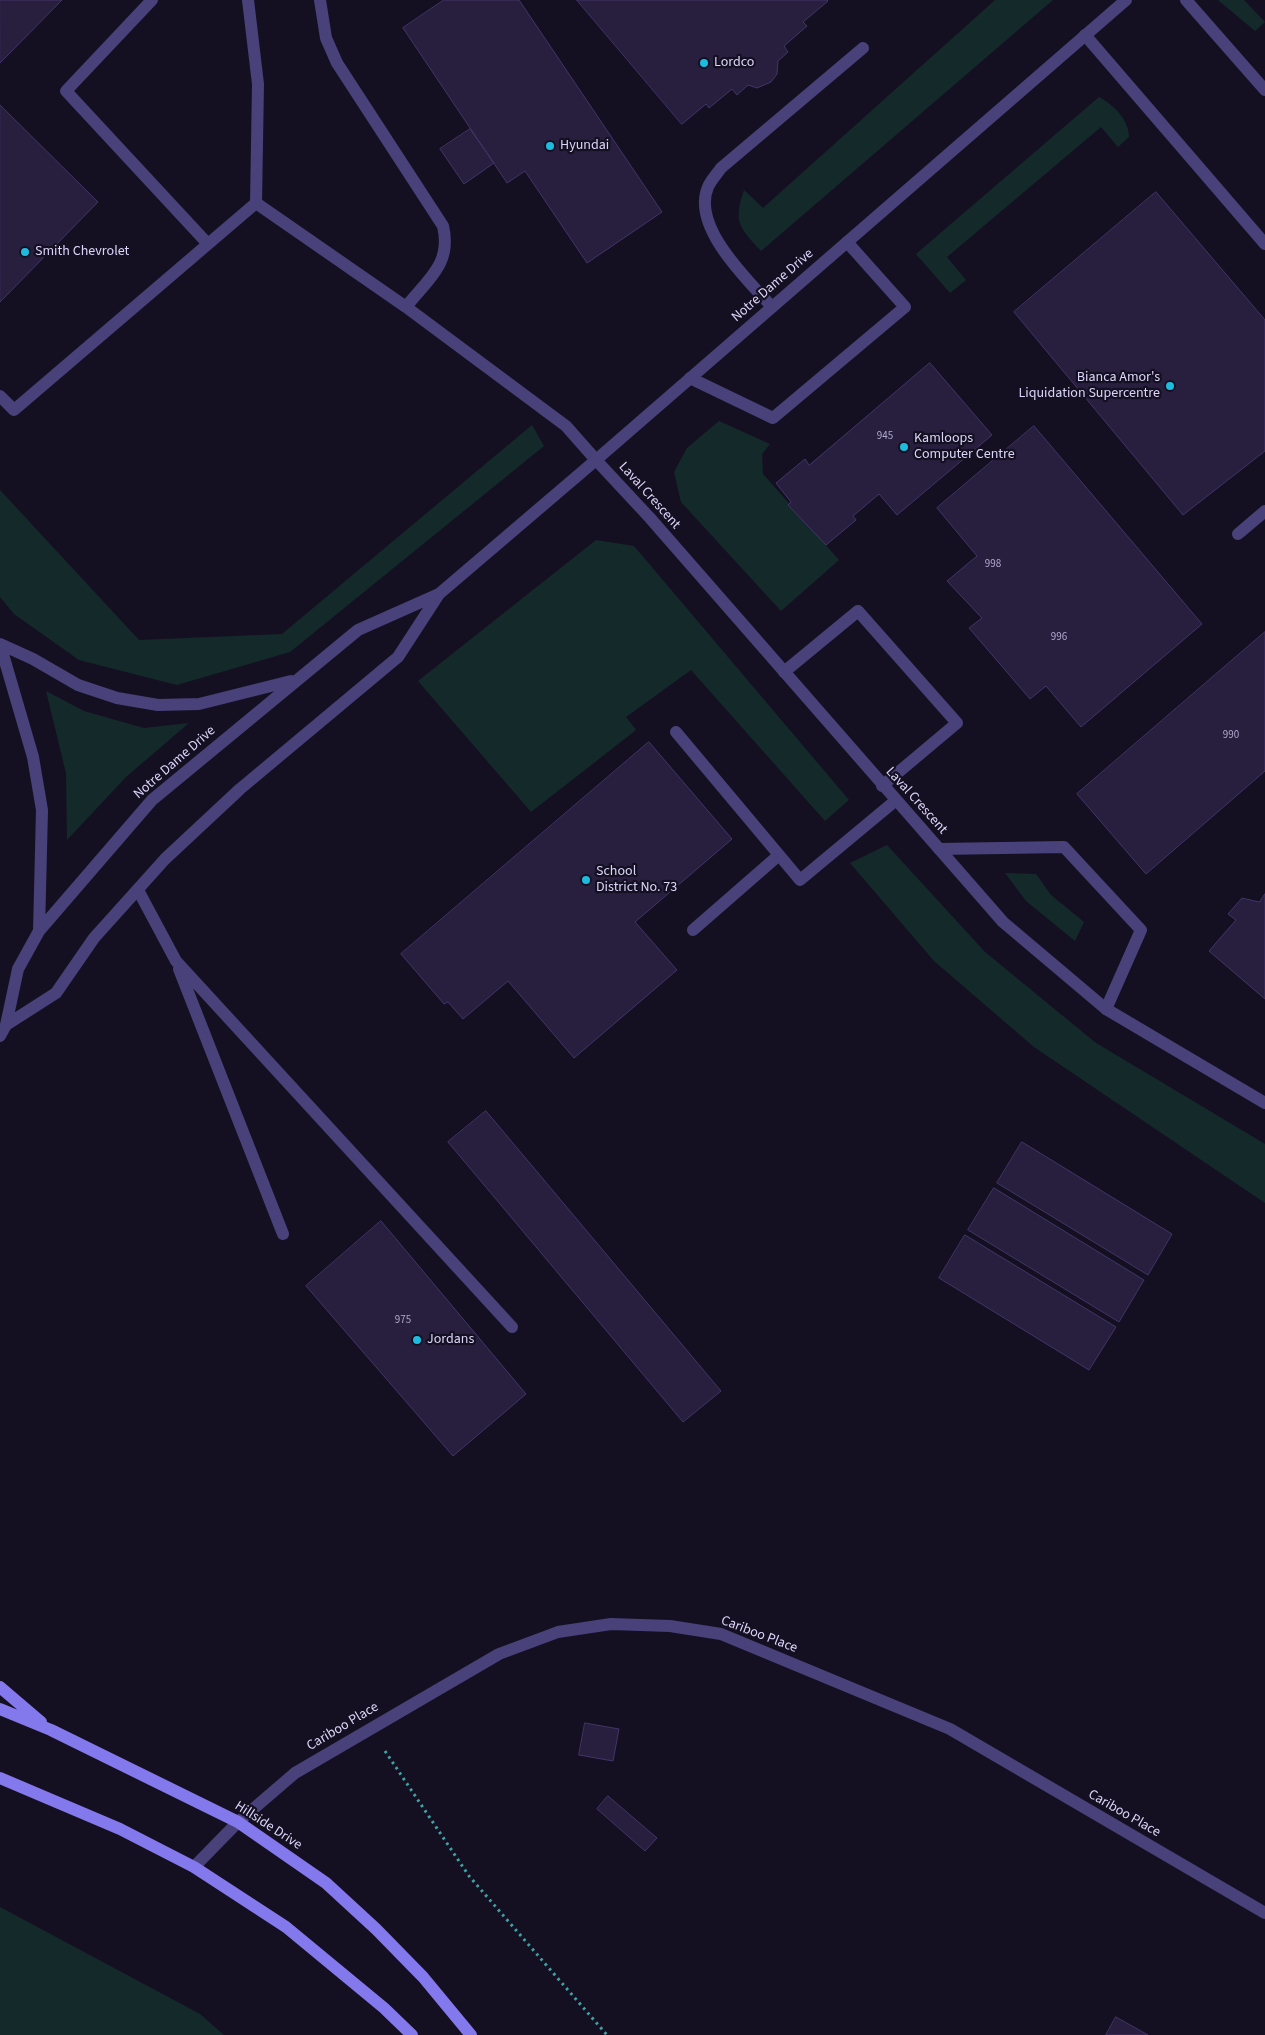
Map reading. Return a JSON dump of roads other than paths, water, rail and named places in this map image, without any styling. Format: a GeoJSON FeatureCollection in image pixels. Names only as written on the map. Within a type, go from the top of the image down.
{"type":"FeatureCollection","features":[{"type":"Feature","properties":{"kind":"main road"},"geometry":{"type":"LineString","coordinates":[[0,1687],[51,1730]]}},
{"type":"Feature","properties":{"kind":"main road","name":"Hillside Drive"},"geometry":{"type":"LineString","coordinates":[[0,1709],[51,1730],[238,1822],[326,1883],[376,1929],[423,1977],[471,2035]]}},
{"type":"Feature","properties":{"kind":"main road"},"geometry":{"type":"LineString","coordinates":[[0,1778],[120,1829],[194,1866],[286,1927],[384,2008],[412,2035]]}},
{"type":"Feature","properties":{"kind":"street"},"geometry":{"type":"LineString","coordinates":[[152,0],[66,91],[208,244]]}},
{"type":"Feature","properties":{"kind":"street"},"geometry":{"type":"LineString","coordinates":[[0,396],[14,410],[256,203],[258,84],[248,0]]}},
{"type":"Feature","properties":{"kind":"street"},"geometry":{"type":"LineString","coordinates":[[320,0],[326,38],[337,63],[443,226],[447,243],[445,255],[406,307]]}},
{"type":"Feature","properties":{"kind":"street","name":"Notre Dame Drive"},"geometry":{"type":"LineString","coordinates":[[3,1030],[56,993],[94,938],[165,859],[240,789],[398,657],[439,594],[1126,0]]}},
{"type":"Feature","properties":{"kind":"street"},"geometry":{"type":"LineString","coordinates":[[1186,0],[1265,90]]}},
{"type":"Feature","properties":{"kind":"street"},"geometry":{"type":"LineString","coordinates":[[1085,35],[1265,244]]}},
{"type":"Feature","properties":{"kind":"street"},"geometry":{"type":"LineString","coordinates":[[772,307],[728,256],[714,235],[706,213],[708,188],[722,168],[863,48]]}},
{"type":"Feature","properties":{"kind":"street","name":"Laval Crescent"},"geometry":{"type":"LineString","coordinates":[[256,203],[406,307],[566,426],[650,518],[895,801],[1003,922],[1106,1009],[1265,1103]]}},
{"type":"Feature","properties":{"kind":"street"},"geometry":{"type":"LineString","coordinates":[[690,378],[773,418],[905,307],[847,242]]}},
{"type":"Feature","properties":{"kind":"street"},"geometry":{"type":"LineString","coordinates":[[1238,534],[1265,511]]}},
{"type":"Feature","properties":{"kind":"street","name":"Notre Dame Drive"},"geometry":{"type":"LineString","coordinates":[[3,1030],[18,969],[39,931],[152,800],[358,630],[439,594]]}},
{"type":"Feature","properties":{"kind":"street"},"geometry":{"type":"LineString","coordinates":[[784,672],[858,611],[950,716],[956,723],[882,786]]}},
{"type":"Feature","properties":{"kind":"street"},"geometry":{"type":"LineString","coordinates":[[0,644],[33,659],[78,685],[117,698],[158,705],[199,704],[296,680]]}},
{"type":"Feature","properties":{"kind":"street"},"geometry":{"type":"LineString","coordinates":[[0,644],[33,757],[42,810],[39,931]]}},
{"type":"Feature","properties":{"kind":"street"},"geometry":{"type":"LineString","coordinates":[[676,732],[800,880],[895,801]]}},
{"type":"Feature","properties":{"kind":"street"},"geometry":{"type":"LineString","coordinates":[[939,849],[1064,847],[1140,930],[1106,1009]]}},
{"type":"Feature","properties":{"kind":"street"},"geometry":{"type":"LineString","coordinates":[[693,930],[780,855]]}},
{"type":"Feature","properties":{"kind":"street"},"geometry":{"type":"LineString","coordinates":[[138,890],[176,962],[284,1234]]}},
{"type":"Feature","properties":{"kind":"street"},"geometry":{"type":"LineString","coordinates":[[176,962],[512,1327]]}},
{"type":"Feature","properties":{"kind":"street","name":"Cariboo Place"},"geometry":{"type":"LineString","coordinates":[[194,1866],[238,1822],[295,1773],[498,1654],[558,1632],[611,1624],[670,1626],[721,1634],[950,1729],[1265,1913]]}},
{"type":"Feature","properties":{"kind":"place","name":"Lordco"},"geometry":{"type":"Point","coordinates":[704,63]}},
{"type":"Feature","properties":{"kind":"place","name":"Hyundai"},"geometry":{"type":"Point","coordinates":[550,146]}},
{"type":"Feature","properties":{"kind":"place","name":"Smith Chevrolet"},"geometry":{"type":"Point","coordinates":[25,252]}},
{"type":"Feature","properties":{"kind":"place","name":"Bianca Amor's Liquidation Supercentre"},"geometry":{"type":"Point","coordinates":[1170,386]}},
{"type":"Feature","properties":{"kind":"place","name":"Kamloops Computer Centre"},"geometry":{"type":"Point","coordinates":[904,447]}},
{"type":"Feature","properties":{"kind":"place","name":"School District No. 73"},"geometry":{"type":"Point","coordinates":[586,880]}},
{"type":"Feature","properties":{"kind":"place","name":"Jordans"},"geometry":{"type":"Point","coordinates":[417,1340]}}]}
